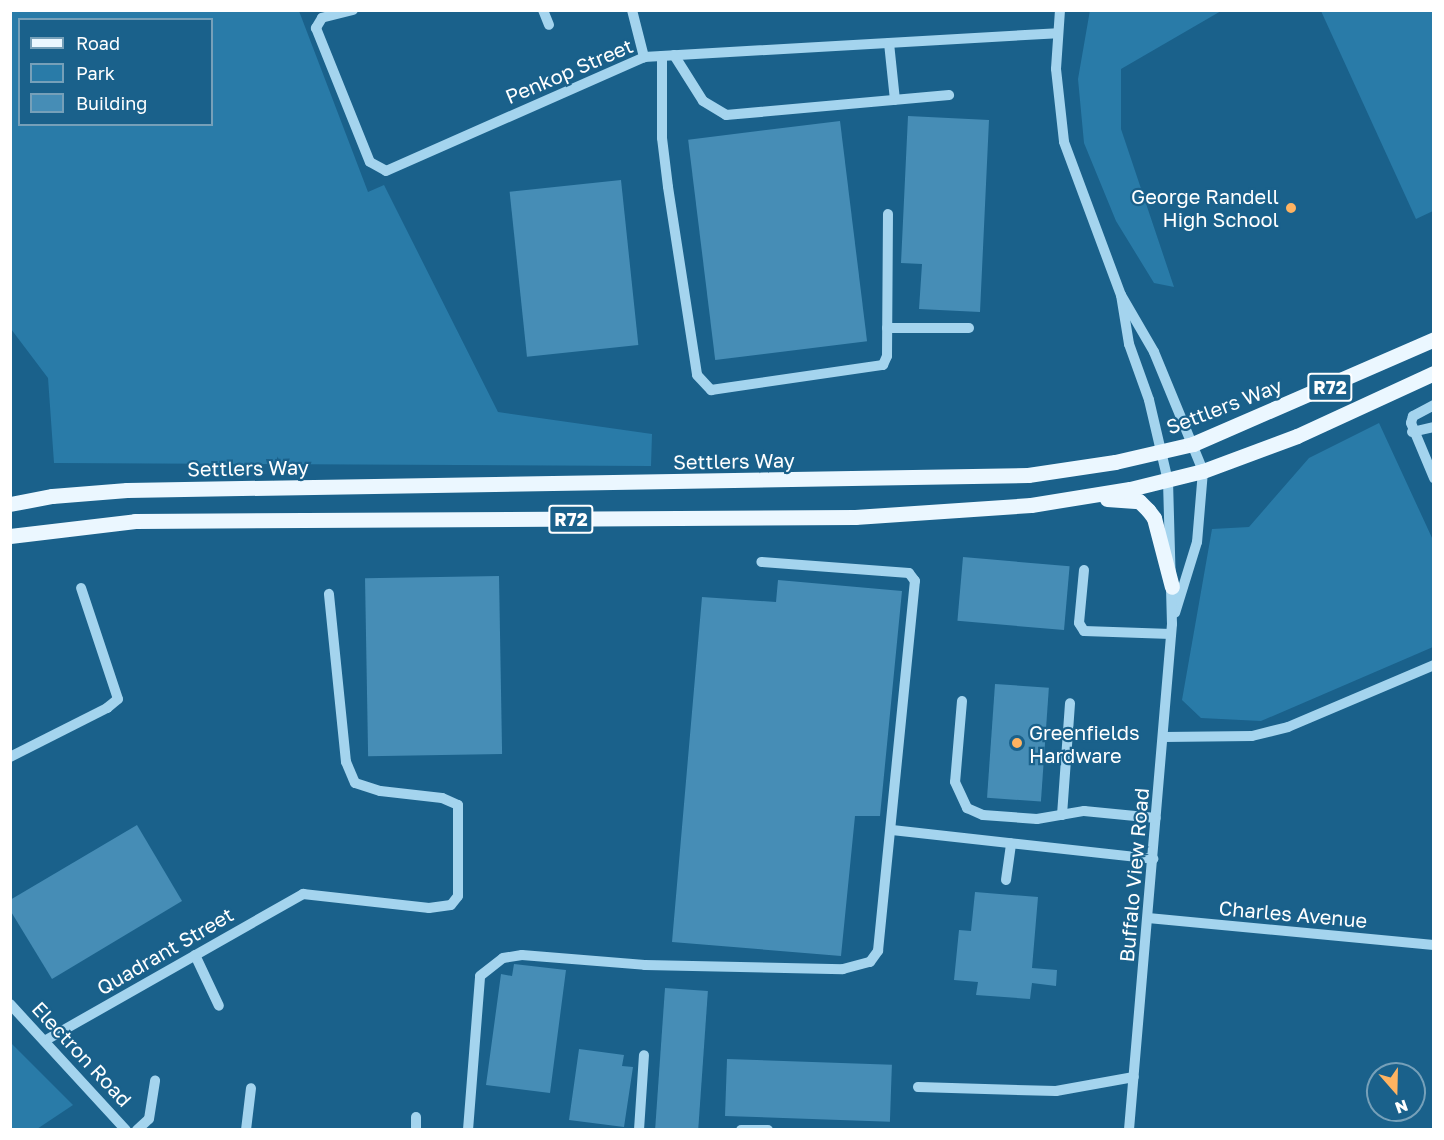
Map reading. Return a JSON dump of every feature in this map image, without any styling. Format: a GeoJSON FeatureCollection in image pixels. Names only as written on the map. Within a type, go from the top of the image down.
{"type":"FeatureCollection","features":[{"type":"Feature","properties":{"kind":"main road","name":"Settlers Way"},"geometry":{"type":"LineString","coordinates":[[10,504],[52,496],[127,490],[970,479],[1038,473],[1161,452],[1193,444],[1434,339]]}},
{"type":"Feature","properties":{"kind":"main road","name":"R72"},"geometry":{"type":"LineString","coordinates":[[10,536],[135,521],[855,517],[1031,505],[1168,480],[1203,471],[1297,436],[1434,373]]}},
{"type":"Feature","properties":{"kind":"main road"},"geometry":{"type":"LineString","coordinates":[[1031,505],[1118,499],[1139,501],[1154,518],[1172,587]]}},
{"type":"Feature","properties":{"kind":"street","name":"Penkop Street"},"geometry":{"type":"LineString","coordinates":[[353,10],[322,18],[316,28],[370,162],[386,171],[644,57],[1057,33]]}},
{"type":"Feature","properties":{"kind":"street"},"geometry":{"type":"LineString","coordinates":[[543,10],[549,25]]}},
{"type":"Feature","properties":{"kind":"street"},"geometry":{"type":"LineString","coordinates":[[632,10],[644,57]]}},
{"type":"Feature","properties":{"kind":"street"},"geometry":{"type":"LineString","coordinates":[[1059,10],[1057,33],[1064,142],[1121,295],[1154,352],[1203,471]]}},
{"type":"Feature","properties":{"kind":"street"},"geometry":{"type":"LineString","coordinates":[[889,43],[896,100]]}},
{"type":"Feature","properties":{"kind":"street"},"geometry":{"type":"LineString","coordinates":[[662,56],[662,138],[668,187],[697,375],[711,390],[722,391],[874,369],[883,365],[887,356],[888,214]]}},
{"type":"Feature","properties":{"kind":"street"},"geometry":{"type":"LineString","coordinates":[[674,56],[703,101],[726,115],[949,95]]}},
{"type":"Feature","properties":{"kind":"street","name":"Buffalo View Road"},"geometry":{"type":"LineString","coordinates":[[1121,295],[1129,344],[1149,400],[1168,480],[1172,587],[1172,629],[1164,737],[1129,1130]]}},
{"type":"Feature","properties":{"kind":"street"},"geometry":{"type":"LineString","coordinates":[[887,328],[969,328]]}},
{"type":"Feature","properties":{"kind":"street"},"geometry":{"type":"LineString","coordinates":[[1434,405],[1413,416],[1412,432],[1434,478]]}},
{"type":"Feature","properties":{"kind":"street"},"geometry":{"type":"LineString","coordinates":[[1412,432],[1434,427]]}},
{"type":"Feature","properties":{"kind":"street","name":"Buffalo View Road"},"geometry":{"type":"LineString","coordinates":[[1172,629],[1197,542],[1203,471]]}},
{"type":"Feature","properties":{"kind":"street"},"geometry":{"type":"LineString","coordinates":[[468,1130],[480,976],[490,964],[522,955],[645,965],[859,967],[870,962],[878,951],[892,830],[914,576],[761,562]]}},
{"type":"Feature","properties":{"kind":"street"},"geometry":{"type":"LineString","coordinates":[[1084,570],[1079,623],[1084,630],[1172,629]]}},
{"type":"Feature","properties":{"kind":"street"},"geometry":{"type":"LineString","coordinates":[[10,757],[107,708],[118,699],[81,588]]}},
{"type":"Feature","properties":{"kind":"street","name":"Quadrant Street"},"geometry":{"type":"LineString","coordinates":[[46,1040],[303,894],[429,908],[451,905],[458,896],[458,805],[442,798],[380,791],[355,783],[346,762],[329,594]]}},
{"type":"Feature","properties":{"kind":"street"},"geometry":{"type":"LineString","coordinates":[[1164,737],[1252,736],[1288,727],[1434,665]]}},
{"type":"Feature","properties":{"kind":"street"},"geometry":{"type":"LineString","coordinates":[[963,701],[955,782],[966,808],[994,816],[1037,819],[1083,811],[1156,818]]}},
{"type":"Feature","properties":{"kind":"street"},"geometry":{"type":"LineString","coordinates":[[1062,815],[1070,703]]}},
{"type":"Feature","properties":{"kind":"street"},"geometry":{"type":"LineString","coordinates":[[892,830],[1153,859]]}},
{"type":"Feature","properties":{"kind":"street"},"geometry":{"type":"LineString","coordinates":[[1006,880],[1011,843]]}},
{"type":"Feature","properties":{"kind":"street","name":"Charles Avenue"},"geometry":{"type":"LineString","coordinates":[[1148,918],[1434,945]]}},
{"type":"Feature","properties":{"kind":"street"},"geometry":{"type":"LineString","coordinates":[[195,955],[219,1006]]}},
{"type":"Feature","properties":{"kind":"street","name":"Electron Road"},"geometry":{"type":"LineString","coordinates":[[10,1004],[46,1040],[126,1130]]}},
{"type":"Feature","properties":{"kind":"street"},"geometry":{"type":"LineString","coordinates":[[639,1130],[644,1055]]}},
{"type":"Feature","properties":{"kind":"street"},"geometry":{"type":"LineString","coordinates":[[918,1087],[1056,1091],[1134,1077]]}},
{"type":"Feature","properties":{"kind":"street"},"geometry":{"type":"LineString","coordinates":[[137,1130],[149,1119],[155,1080]]}},
{"type":"Feature","properties":{"kind":"street"},"geometry":{"type":"LineString","coordinates":[[246,1130],[251,1088]]}},
{"type":"Feature","properties":{"kind":"street"},"geometry":{"type":"LineString","coordinates":[[416,1117],[416,1130]]}},
{"type":"Feature","properties":{"kind":"street"},"geometry":{"type":"LineString","coordinates":[[741,1130],[768,1130]]}},
{"type":"Feature","properties":{"kind":"green space"},"geometry":{"type":"Polygon","coordinates":[[[11,10],[299,11],[368,192],[384,185],[498,412],[652,434],[651,466],[54,463],[48,378],[11,329],[11,10]]]}},
{"type":"Feature","properties":{"kind":"green space"},"geometry":{"type":"Polygon","coordinates":[[[1090,10],[1221,11],[1121,69],[1121,129],[1174,287],[1154,283],[1116,221],[1084,143],[1078,79],[1090,10]]]}},
{"type":"Feature","properties":{"kind":"green space"},"geometry":{"type":"Polygon","coordinates":[[[1321,11],[1433,11],[1433,211],[1416,219],[1321,11]]]}},
{"type":"Feature","properties":{"kind":"green space"},"geometry":{"type":"Polygon","coordinates":[[[1379,423],[1433,540],[1433,647],[1261,721],[1201,718],[1182,700],[1212,529],[1249,527],[1309,458],[1379,423]]]}},
{"type":"Feature","properties":{"kind":"green space"},"geometry":{"type":"Polygon","coordinates":[[[10,1042],[73,1105],[37,1129],[11,1129],[10,1042]]]}},
{"type":"Feature","properties":{"kind":"building"},"geometry":{"type":"Polygon","coordinates":[[[908,116],[989,120],[980,312],[919,309],[922,264],[901,263],[908,116]]]}},
{"type":"Feature","properties":{"kind":"building"},"geometry":{"type":"Polygon","coordinates":[[[840,121],[867,341],[715,360],[688,140],[840,121]]]}},
{"type":"Feature","properties":{"kind":"building"},"geometry":{"type":"Polygon","coordinates":[[[621,180],[638,345],[527,357],[510,192],[621,180]]]}},
{"type":"Feature","properties":{"kind":"building"},"geometry":{"type":"Polygon","coordinates":[[[963,557],[1070,566],[1064,630],[957,621],[963,557]]]}},
{"type":"Feature","properties":{"kind":"building"},"geometry":{"type":"Polygon","coordinates":[[[499,576],[502,754],[368,756],[365,578],[499,576]]]}},
{"type":"Feature","properties":{"kind":"building"},"geometry":{"type":"Polygon","coordinates":[[[778,580],[902,591],[880,816],[855,816],[841,956],[672,942],[702,597],[776,602],[778,580]]]}},
{"type":"Feature","properties":{"kind":"building","name":"Greenfields Hardware"},"geometry":{"type":"Polygon","coordinates":[[[995,684],[1049,688],[1041,801],[987,798],[995,684]]]}},
{"type":"Feature","properties":{"kind":"building"},"geometry":{"type":"Polygon","coordinates":[[[137,825],[182,901],[52,979],[10,910],[10,900],[137,825]]]}},
{"type":"Feature","properties":{"kind":"building"},"geometry":{"type":"Polygon","coordinates":[[[975,892],[1038,897],[1032,968],[1057,970],[1056,986],[1032,983],[1030,999],[976,995],[978,982],[954,980],[959,930],[971,931],[975,892]]]}},
{"type":"Feature","properties":{"kind":"building"},"geometry":{"type":"Polygon","coordinates":[[[514,964],[566,970],[550,1093],[486,1085],[501,974],[512,976],[514,964]]]}},
{"type":"Feature","properties":{"kind":"building"},"geometry":{"type":"Polygon","coordinates":[[[665,988],[708,991],[698,1130],[655,1130],[665,988]]]}},
{"type":"Feature","properties":{"kind":"building"},"geometry":{"type":"Polygon","coordinates":[[[579,1049],[624,1055],[622,1066],[633,1067],[624,1127],[569,1120],[579,1049]]]}},
{"type":"Feature","properties":{"kind":"building"},"geometry":{"type":"Polygon","coordinates":[[[727,1059],[892,1065],[890,1122],[725,1116],[727,1059]]]}},
{"type":"Feature","properties":{"kind":"place","name":"George Randell High School"},"geometry":{"type":"Point","coordinates":[1291,208]}},
{"type":"Feature","properties":{"kind":"place","name":"Greenfields Hardware"},"geometry":{"type":"Point","coordinates":[1017,743]}}]}
